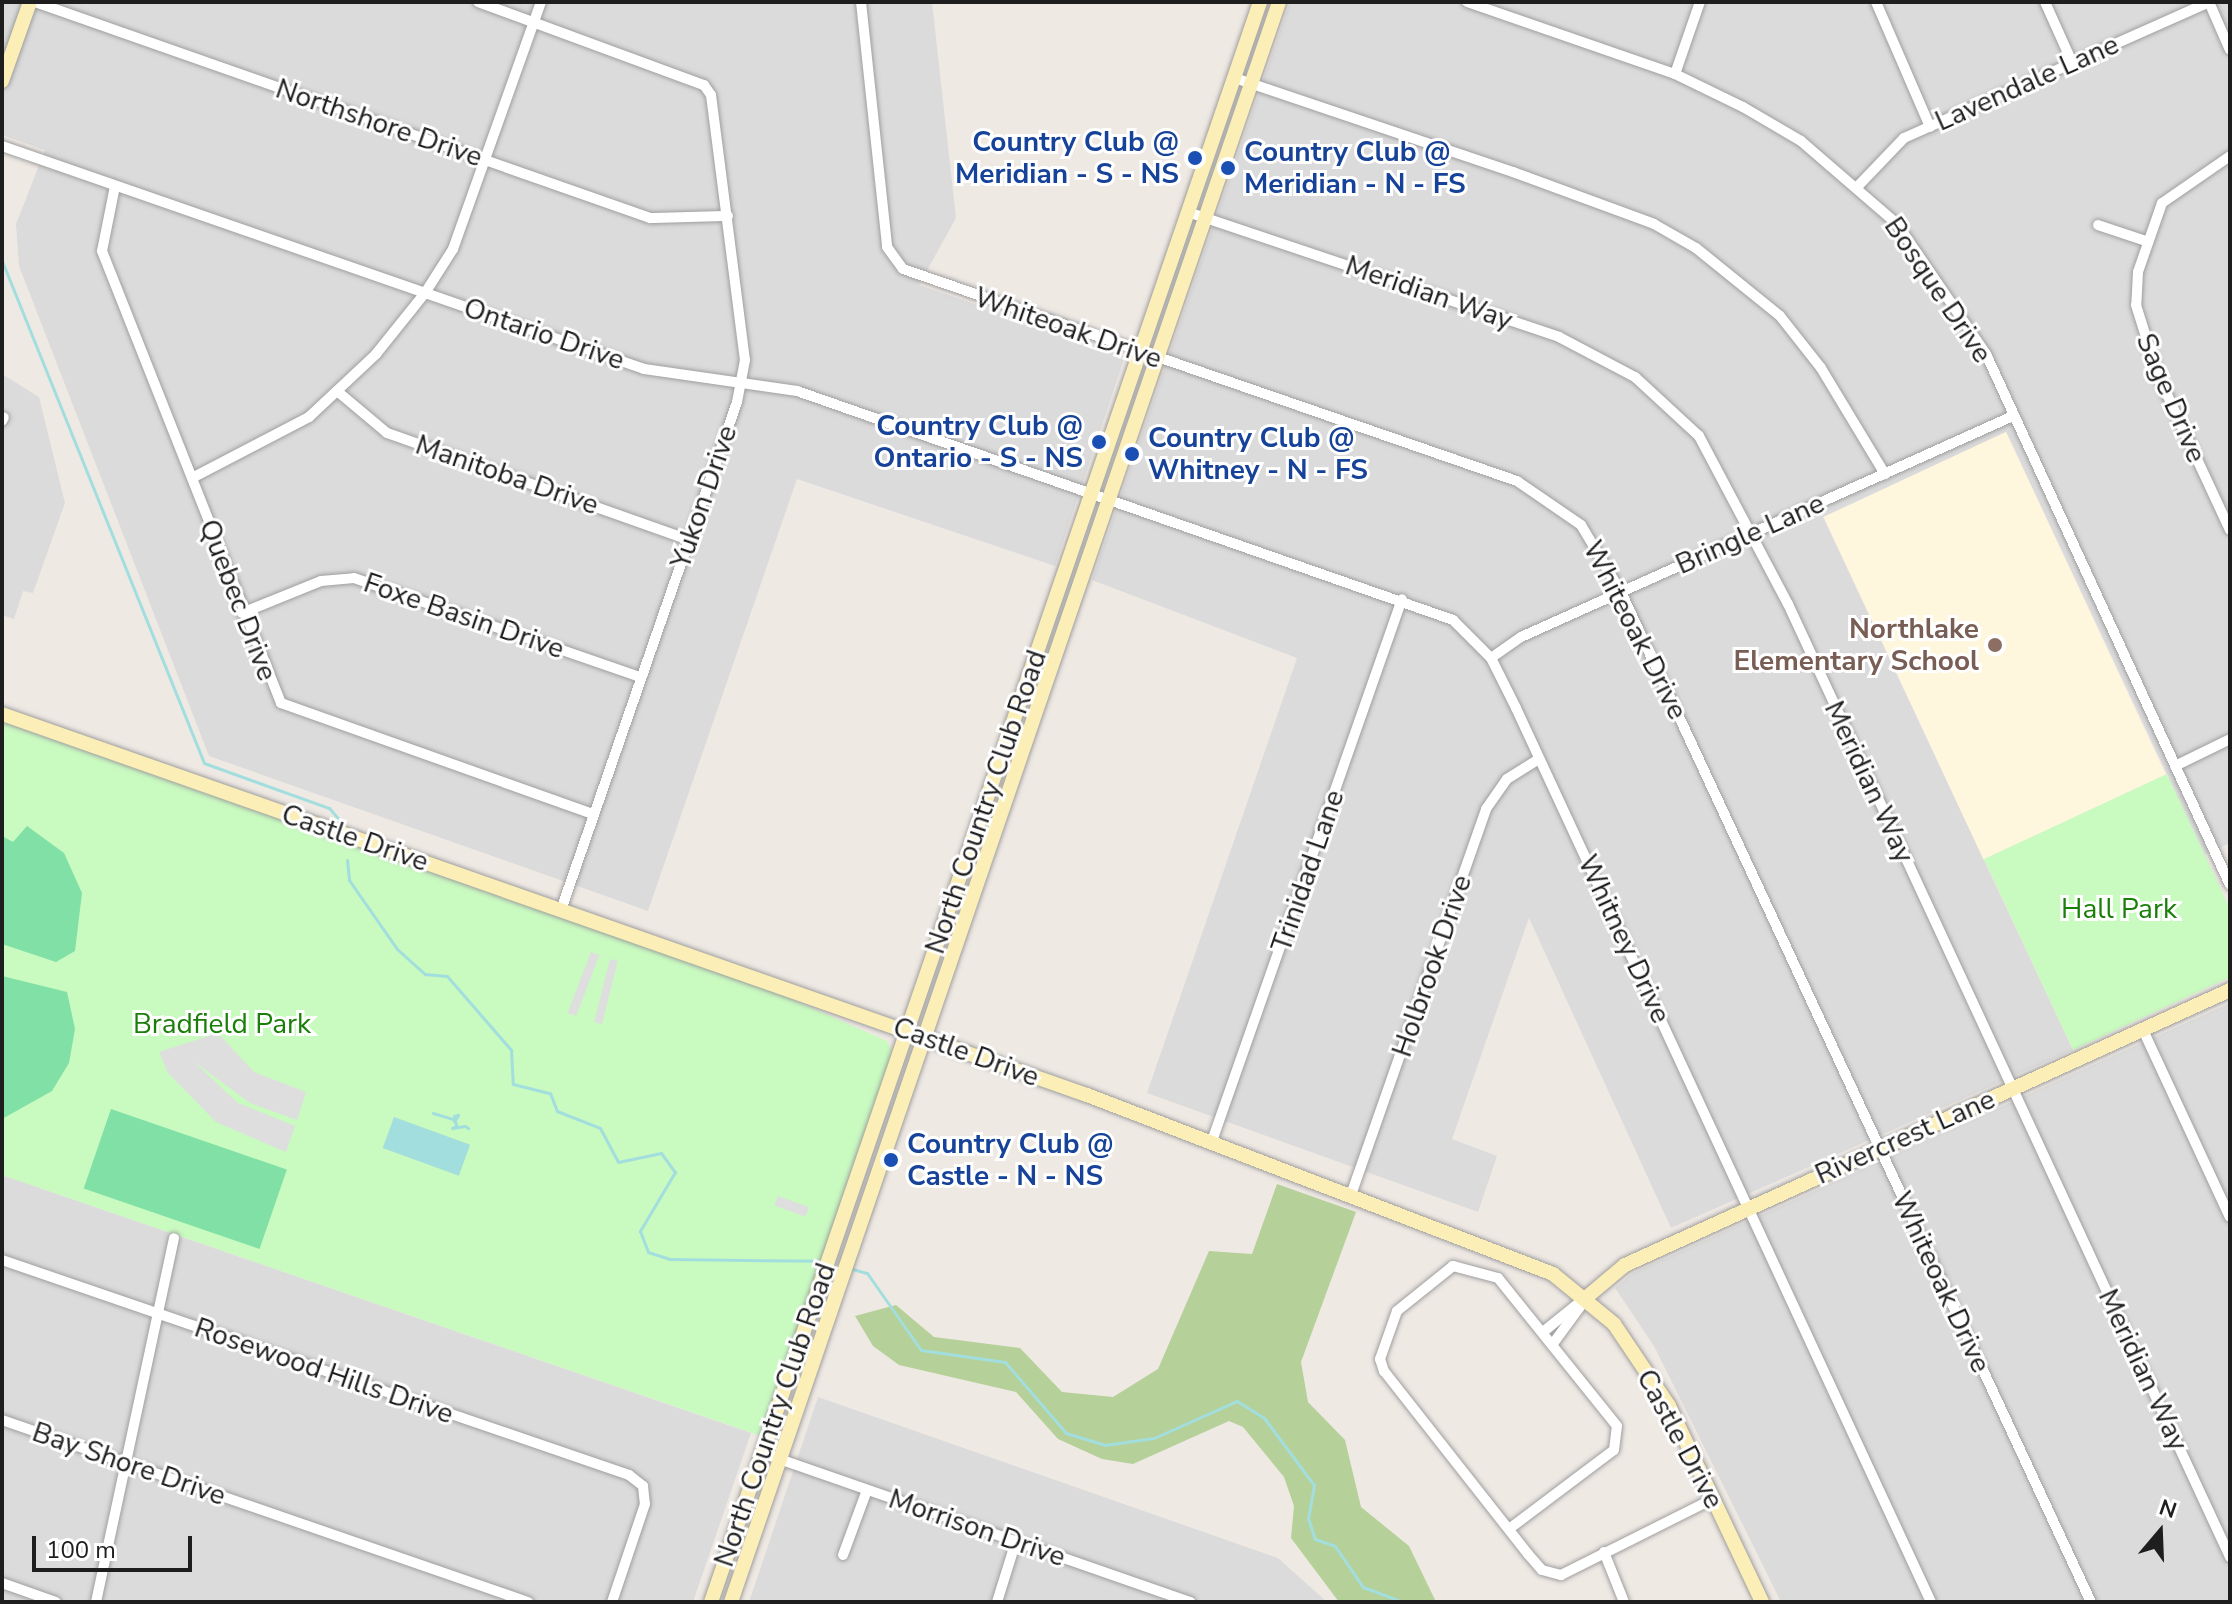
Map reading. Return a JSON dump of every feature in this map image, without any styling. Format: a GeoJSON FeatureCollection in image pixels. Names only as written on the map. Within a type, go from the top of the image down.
{"type":"FeatureCollection","features":[{"type":"Feature","properties":{"kind":"main road"},"geometry":{"type":"LineString","coordinates":[[3,74],[32,2]]}},
{"type":"Feature","properties":{"kind":"main road","name":"North Country Club Road"},"geometry":{"type":"LineString","coordinates":[[711,1602],[1260,2]]}},
{"type":"Feature","properties":{"kind":"main road","name":"North Country Club Road"},"geometry":{"type":"LineString","coordinates":[[731,1602],[1279,2]]}},
{"type":"Feature","properties":{"kind":"main road","name":"Castle Drive"},"geometry":{"type":"LineString","coordinates":[[2,714],[925,1037],[1352,1192],[1522,1259],[1588,1296],[1669,1406],[1762,1602]]}},
{"type":"Feature","properties":{"kind":"main road"},"geometry":{"type":"LineString","coordinates":[[995,775],[1012,781]]}},
{"type":"Feature","properties":{"kind":"main road","name":"Rivercrest Lane"},"geometry":{"type":"LineString","coordinates":[[1588,1296],[1617,1268],[2230,990]]}},
{"type":"Feature","properties":{"kind":"main road"},"geometry":{"type":"LineString","coordinates":[[798,1348],[816,1354]]}},
{"type":"Feature","properties":{"kind":"street","name":"Northshore Drive"},"geometry":{"type":"LineString","coordinates":[[32,2],[650,218],[728,216]]}},
{"type":"Feature","properties":{"kind":"street"},"geometry":{"type":"LineString","coordinates":[[478,2],[535,22]]}},
{"type":"Feature","properties":{"kind":"street"},"geometry":{"type":"LineString","coordinates":[[192,478],[250,454],[337,391],[425,293],[453,249],[541,2]]}},
{"type":"Feature","properties":{"kind":"street","name":"Whiteoak Drive"},"geometry":{"type":"LineString","coordinates":[[861,2],[887,247],[895,263],[1140,353],[1542,492],[1581,525],[1621,592],[2091,1602]]}},
{"type":"Feature","properties":{"kind":"street","name":"Bosque Drive"},"geometry":{"type":"LineString","coordinates":[[1467,2],[1675,74],[1801,141],[1859,185],[1897,224],[1986,354],[2230,885]]}},
{"type":"Feature","properties":{"kind":"street"},"geometry":{"type":"LineString","coordinates":[[1675,74],[1700,2]]}},
{"type":"Feature","properties":{"kind":"street"},"geometry":{"type":"LineString","coordinates":[[1876,2],[1930,127]]}},
{"type":"Feature","properties":{"kind":"street"},"geometry":{"type":"LineString","coordinates":[[2045,2],[2072,62]]}},
{"type":"Feature","properties":{"kind":"street"},"geometry":{"type":"LineString","coordinates":[[2209,2],[2230,50]]}},
{"type":"Feature","properties":{"kind":"street","name":"Lavendale Lane"},"geometry":{"type":"LineString","coordinates":[[1859,185],[1904,138],[2209,2]]}},
{"type":"Feature","properties":{"kind":"street","name":"Yukon Drive"},"geometry":{"type":"LineString","coordinates":[[535,22],[692,78],[711,95],[728,216],[742,386],[561,910]]}},
{"type":"Feature","properties":{"kind":"street"},"geometry":{"type":"LineString","coordinates":[[1235,78],[1513,172],[1654,224],[1696,248],[1780,316],[1821,368],[1885,474]]}},
{"type":"Feature","properties":{"kind":"street","name":"Ontario Drive"},"geometry":{"type":"LineString","coordinates":[[2,146],[644,369],[742,386],[797,391],[1108,501]]}},
{"type":"Feature","properties":{"kind":"street","name":"Sage Drive"},"geometry":{"type":"LineString","coordinates":[[2230,156],[2179,186],[2146,241],[2138,272],[2141,332],[2226,510],[2230,530]]}},
{"type":"Feature","properties":{"kind":"street","name":"Quebec Drive"},"geometry":{"type":"LineString","coordinates":[[115,186],[102,251],[242,613],[281,703],[593,814]]}},
{"type":"Feature","properties":{"kind":"street","name":"Meridian Way"},"geometry":{"type":"LineString","coordinates":[[1188,212],[1559,337],[1635,377],[1699,436],[1753,533],[2230,1557]]}},
{"type":"Feature","properties":{"kind":"street"},"geometry":{"type":"LineString","coordinates":[[2098,225],[2146,241]]}},
{"type":"Feature","properties":{"kind":"street","name":"Manitoba Drive"},"geometry":{"type":"LineString","coordinates":[[337,391],[387,433],[689,540]]}},
{"type":"Feature","properties":{"kind":"street","name":"Bringle Lane"},"geometry":{"type":"LineString","coordinates":[[1491,658],[1621,592],[2013,416]]}},
{"type":"Feature","properties":{"kind":"street","name":"Whitney Drive"},"geometry":{"type":"LineString","coordinates":[[1108,501],[1402,599],[1453,620],[1491,658],[1931,1602]]}},
{"type":"Feature","properties":{"kind":"street","name":"Foxe Basin Drive"},"geometry":{"type":"LineString","coordinates":[[242,613],[321,581],[354,578],[640,677]]}},
{"type":"Feature","properties":{"kind":"street","name":"Trinidad Lane"},"geometry":{"type":"LineString","coordinates":[[1212,1141],[1402,599]]}},
{"type":"Feature","properties":{"kind":"street"},"geometry":{"type":"LineString","coordinates":[[2175,766],[2230,739]]}},
{"type":"Feature","properties":{"kind":"street","name":"Holbrook Drive"},"geometry":{"type":"LineString","coordinates":[[1352,1192],[1486,809],[1507,779],[1539,759]]}},
{"type":"Feature","properties":{"kind":"street"},"geometry":{"type":"LineString","coordinates":[[2143,1030],[2230,1217]]}},
{"type":"Feature","properties":{"kind":"street"},"geometry":{"type":"LineString","coordinates":[[96,1602],[174,1238]]}},
{"type":"Feature","properties":{"kind":"street","name":"Rosewood Hills Drive"},"geometry":{"type":"LineString","coordinates":[[2,1260],[610,1468],[643,1486],[645,1504],[612,1602]]}},
{"type":"Feature","properties":{"kind":"street"},"geometry":{"type":"LineString","coordinates":[[1509,1529],[1614,1450],[1617,1439],[1605,1409],[1498,1278],[1453,1266],[1397,1311],[1380,1359],[1509,1529],[1551,1574],[1713,1499]]}},
{"type":"Feature","properties":{"kind":"street"},"geometry":{"type":"LineString","coordinates":[[1543,1332],[1588,1296]]}},
{"type":"Feature","properties":{"kind":"street"},"geometry":{"type":"LineString","coordinates":[[1552,1345],[1588,1296]]}},
{"type":"Feature","properties":{"kind":"street","name":"Bay Shore Drive"},"geometry":{"type":"LineString","coordinates":[[2,1420],[528,1602]]}},
{"type":"Feature","properties":{"kind":"street","name":"Morrison Drive"},"geometry":{"type":"LineString","coordinates":[[762,1453],[1016,1541],[1164,1597],[1191,1602]]}},
{"type":"Feature","properties":{"kind":"street"},"geometry":{"type":"LineString","coordinates":[[843,1555],[867,1490]]}},
{"type":"Feature","properties":{"kind":"street"},"geometry":{"type":"LineString","coordinates":[[997,1602],[1016,1541]]}},
{"type":"Feature","properties":{"kind":"street"},"geometry":{"type":"LineString","coordinates":[[1604,1552],[1624,1602]]}},
{"type":"Feature","properties":{"kind":"street"},"geometry":{"type":"LineString","coordinates":[[2,1583],[56,1602]]}},
{"type":"Feature","properties":{"kind":"shaded area"},"geometry":{"type":"Polygon","coordinates":[[[2,2],[932,2],[956,218],[919,285],[1125,356],[1055,566],[797,479],[648,911],[209,756],[19,266],[16,224],[45,150],[2,135],[2,2]]]}},
{"type":"Feature","properties":{"kind":"shaded area"},"geometry":{"type":"Polygon","coordinates":[[[1290,2],[2230,2],[2230,843],[2205,855],[2006,432],[1823,517],[2073,1050],[1671,1228],[1529,918],[1452,1139],[1497,1156],[1478,1212],[1147,1093],[1297,658],[1092,580],[1290,2]]]}},
{"type":"Feature","properties":{"kind":"shaded area"},"geometry":{"type":"Polygon","coordinates":[[[2,374],[39,397],[65,503],[33,593],[23,591],[14,619],[2,615],[2,374]]]}},
{"type":"Feature","properties":{"kind":"shaded area","name":"Northlake Elementary School"},"geometry":{"type":"Polygon","coordinates":[[[2006,432],[2166,775],[1984,860],[1824,517],[2006,432]]]}},
{"type":"Feature","properties":{"kind":"shaded area"},"geometry":{"type":"Polygon","coordinates":[[[591,952],[599,955],[576,1016],[568,1013],[591,952]]]}},
{"type":"Feature","properties":{"kind":"shaded area"},"geometry":{"type":"Polygon","coordinates":[[[610,959],[618,961],[602,1024],[594,1022],[610,959]]]}},
{"type":"Feature","properties":{"kind":"shaded area"},"geometry":{"type":"Polygon","coordinates":[[[2230,1003],[2230,1602],[1781,1602],[1654,1346],[1615,1288],[1633,1273],[2230,1003]]]}},
{"type":"Feature","properties":{"kind":"shaded area"},"geometry":{"type":"Polygon","coordinates":[[[218,1033],[254,1072],[306,1092],[297,1120],[250,1103],[193,1061],[238,1103],[295,1126],[286,1152],[216,1122],[168,1073],[159,1052],[218,1033]]]}},
{"type":"Feature","properties":{"kind":"shaded area"},"geometry":{"type":"Polygon","coordinates":[[[2,1175],[751,1433],[693,1602],[2,1602],[2,1175]]]}},
{"type":"Feature","properties":{"kind":"shaded area"},"geometry":{"type":"Polygon","coordinates":[[[778,1196],[809,1207],[806,1217],[775,1205],[778,1196]]]}},
{"type":"Feature","properties":{"kind":"shaded area"},"geometry":{"type":"Polygon","coordinates":[[[818,1397],[1278,1558],[1327,1602],[749,1602],[818,1397]]]}},
{"type":"Feature","properties":{"kind":"green space","name":"Bradfield Park"},"geometry":{"type":"Polygon","coordinates":[[[2,722],[778,993],[887,1041],[893,1054],[761,1436],[2,1175],[2,722]]]}},
{"type":"Feature","properties":{"kind":"green space","name":"Hall Park"},"geometry":{"type":"Polygon","coordinates":[[[2167,774],[2230,909],[2230,977],[2073,1050],[1984,859],[2167,774]]]}},
{"type":"Feature","properties":{"kind":"green space"},"geometry":{"type":"Polygon","coordinates":[[[27,826],[64,853],[82,893],[75,951],[56,962],[2,944],[2,836],[13,842],[27,826]]]}},
{"type":"Feature","properties":{"kind":"green space"},"geometry":{"type":"Polygon","coordinates":[[[2,976],[67,992],[75,1029],[69,1063],[52,1091],[2,1119],[2,976]]]}},
{"type":"Feature","properties":{"kind":"green space"},"geometry":{"type":"Polygon","coordinates":[[[111,1109],[287,1170],[260,1249],[84,1188],[111,1109]]]}},
{"type":"Feature","properties":{"kind":"green space"},"geometry":{"type":"Polygon","coordinates":[[[1277,1184],[1356,1212],[1301,1362],[1308,1402],[1345,1440],[1361,1507],[1409,1546],[1436,1602],[1339,1602],[1291,1538],[1294,1506],[1284,1477],[1243,1427],[1229,1421],[1133,1464],[1102,1459],[1058,1439],[1016,1392],[899,1365],[873,1346],[855,1316],[896,1305],[934,1337],[1020,1348],[1062,1392],[1113,1397],[1158,1369],[1209,1251],[1252,1254],[1277,1184]]]}},
{"type":"Feature","properties":{"kind":"water"},"geometry":{"type":"Polygon","coordinates":[[[394,1117],[470,1145],[459,1176],[383,1148],[394,1117]]]}},
{"type":"Feature","properties":{"kind":"waterway"},"geometry":{"type":"LineString","coordinates":[[2,261],[204,763],[329,808],[343,824]]}},
{"type":"Feature","properties":{"kind":"waterway"},"geometry":{"type":"LineString","coordinates":[[347,860],[349,880],[397,949],[425,974],[447,976],[511,1050],[513,1084],[550,1093],[557,1111],[600,1128],[618,1162],[661,1153],[675,1172],[640,1231],[648,1252],[669,1259],[822,1261]]}},
{"type":"Feature","properties":{"kind":"waterway"},"geometry":{"type":"LineString","coordinates":[[433,1113],[453,1119]]}},
{"type":"Feature","properties":{"kind":"waterway"},"geometry":{"type":"LineString","coordinates":[[455,1120],[458,1115],[454,1116],[456,1126],[452,1128],[465,1126]]}},
{"type":"Feature","properties":{"kind":"waterway"},"geometry":{"type":"LineString","coordinates":[[849,1268],[867,1273],[921,1350],[1005,1362],[1066,1433],[1105,1445],[1154,1438],[1237,1401],[1264,1418],[1314,1485],[1308,1518],[1315,1539],[1335,1546],[1363,1587],[1403,1602]]}},
{"type":"Feature","properties":{"kind":"place","name":"Country Club @ Meridian - S - NS"},"geometry":{"type":"Point","coordinates":[1195,158]}},
{"type":"Feature","properties":{"kind":"place","name":"Country Club @ Meridian - N - FS"},"geometry":{"type":"Point","coordinates":[1228,168]}},
{"type":"Feature","properties":{"kind":"place","name":"Country Club @ Ontario - S - NS"},"geometry":{"type":"Point","coordinates":[1099,442]}},
{"type":"Feature","properties":{"kind":"place","name":"Country Club @ Whitney - N - FS"},"geometry":{"type":"Point","coordinates":[1132,454]}},
{"type":"Feature","properties":{"kind":"place","name":"Northlake Elementary School"},"geometry":{"type":"Point","coordinates":[1995,645]}},
{"type":"Feature","properties":{"kind":"place","name":"Country Club @ Castle - N - NS"},"geometry":{"type":"Point","coordinates":[891,1160]}}]}
